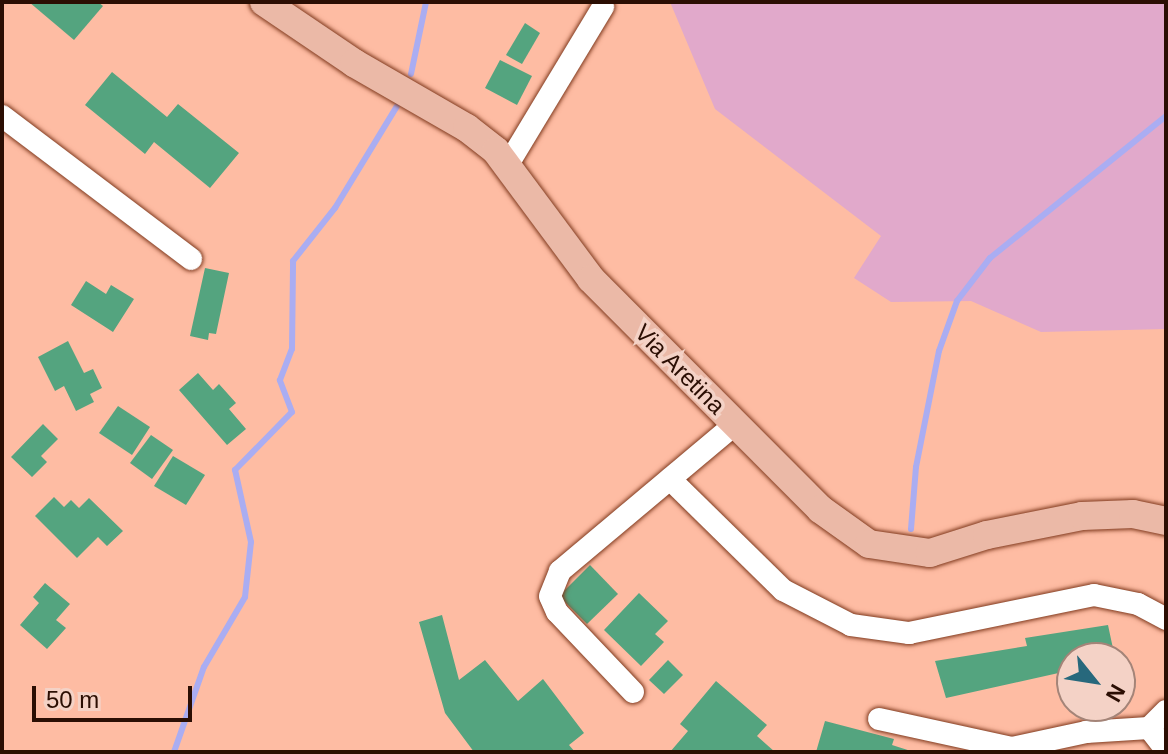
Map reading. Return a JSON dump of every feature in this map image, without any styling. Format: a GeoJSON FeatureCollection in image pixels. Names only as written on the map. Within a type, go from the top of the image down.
{"type":"FeatureCollection","features":[{"type":"Feature","properties":{"kind":"main road","name":"Via Aretina"},"geometry":{"type":"LineString","coordinates":[[264,2],[354,63],[467,128],[507,166],[591,279],[820,509],[869,544],[898,552],[930,553],[987,535],[1082,516],[1133,514],[1166,521]]}},
{"type":"Feature","properties":{"kind":"street"},"geometry":{"type":"LineString","coordinates":[[507,166],[603,7]]}},
{"type":"Feature","properties":{"kind":"street"},"geometry":{"type":"LineString","coordinates":[[2,116],[191,259]]}},
{"type":"Feature","properties":{"kind":"street"},"geometry":{"type":"LineString","coordinates":[[633,692],[557,612],[550,596],[560,571],[735,424]]}},
{"type":"Feature","properties":{"kind":"street"},"geometry":{"type":"LineString","coordinates":[[670,479],[783,590],[851,625],[909,633],[1094,595],[1166,609]]}},
{"type":"Feature","properties":{"kind":"street"},"geometry":{"type":"LineString","coordinates":[[1138,604],[1166,619]]}},
{"type":"Feature","properties":{"kind":"street"},"geometry":{"type":"LineString","coordinates":[[879,719],[1012,748],[1086,732],[1149,728],[1166,711]]}},
{"type":"Feature","properties":{"kind":"street"},"geometry":{"type":"LineString","coordinates":[[1149,728],[1166,750]]}},
{"type":"Feature","properties":{"kind":"shaded area"},"geometry":{"type":"Polygon","coordinates":[[[670,2],[1166,2],[1166,329],[1041,332],[971,301],[891,302],[854,278],[881,236],[715,109],[670,2]]]}},
{"type":"Feature","properties":{"kind":"building"},"geometry":{"type":"Polygon","coordinates":[[[29,2],[98,2],[103,6],[74,40],[29,2]]]}},
{"type":"Feature","properties":{"kind":"building"},"geometry":{"type":"Polygon","coordinates":[[[525,23],[540,33],[522,64],[506,55],[525,23]]]}},
{"type":"Feature","properties":{"kind":"building"},"geometry":{"type":"Polygon","coordinates":[[[500,60],[532,76],[517,105],[485,88],[500,60]]]}},
{"type":"Feature","properties":{"kind":"building"},"geometry":{"type":"Polygon","coordinates":[[[112,72],[167,117],[178,104],[239,153],[210,188],[154,142],[145,154],[85,105],[112,72]]]}},
{"type":"Feature","properties":{"kind":"building"},"geometry":{"type":"Polygon","coordinates":[[[205,268],[229,273],[216,334],[209,333],[208,340],[190,336],[205,268]]]}},
{"type":"Feature","properties":{"kind":"building"},"geometry":{"type":"Polygon","coordinates":[[[86,281],[106,294],[111,285],[134,299],[113,332],[71,305],[86,281]]]}},
{"type":"Feature","properties":{"kind":"building"},"geometry":{"type":"Polygon","coordinates":[[[68,341],[84,373],[93,369],[102,388],[90,394],[94,402],[76,411],[64,386],[55,391],[38,357],[68,341]]]}},
{"type":"Feature","properties":{"kind":"building"},"geometry":{"type":"Polygon","coordinates":[[[198,373],[213,390],[219,384],[236,403],[229,409],[246,429],[227,445],[179,390],[198,373]]]}},
{"type":"Feature","properties":{"kind":"building"},"geometry":{"type":"Polygon","coordinates":[[[118,406],[150,427],[132,455],[99,433],[118,406]]]}},
{"type":"Feature","properties":{"kind":"building"},"geometry":{"type":"Polygon","coordinates":[[[43,424],[58,439],[41,456],[47,462],[32,477],[11,457],[43,424]]]}},
{"type":"Feature","properties":{"kind":"building"},"geometry":{"type":"Polygon","coordinates":[[[151,435],[173,450],[152,479],[130,463],[151,435]]]}},
{"type":"Feature","properties":{"kind":"building"},"geometry":{"type":"Polygon","coordinates":[[[173,456],[205,475],[186,505],[154,486],[173,456]]]}},
{"type":"Feature","properties":{"kind":"building"},"geometry":{"type":"Polygon","coordinates":[[[54,497],[64,507],[71,500],[79,508],[89,498],[123,531],[107,546],[98,537],[77,558],[35,516],[54,497]]]}},
{"type":"Feature","properties":{"kind":"building"},"geometry":{"type":"Polygon","coordinates":[[[590,565],[618,594],[587,624],[559,596],[590,565]]]}},
{"type":"Feature","properties":{"kind":"building"},"geometry":{"type":"Polygon","coordinates":[[[45,583],[70,604],[56,620],[66,628],[47,649],[20,625],[39,603],[33,597],[45,583]]]}},
{"type":"Feature","properties":{"kind":"building"},"geometry":{"type":"Polygon","coordinates":[[[639,593],[668,621],[655,634],[664,642],[641,666],[604,630],[639,593]]]}},
{"type":"Feature","properties":{"kind":"building"},"geometry":{"type":"Polygon","coordinates":[[[442,615],[459,680],[485,660],[518,701],[543,679],[584,733],[569,745],[575,752],[474,752],[445,713],[419,622],[442,615]]]}},
{"type":"Feature","properties":{"kind":"building"},"geometry":{"type":"Polygon","coordinates":[[[1108,625],[1112,642],[1056,642],[1056,674],[946,698],[935,661],[1027,646],[1025,638],[1108,625]]]}},
{"type":"Feature","properties":{"kind":"building"},"geometry":{"type":"Polygon","coordinates":[[[668,660],[683,675],[664,694],[649,680],[668,660]]]}},
{"type":"Feature","properties":{"kind":"building"},"geometry":{"type":"Polygon","coordinates":[[[716,681],[767,725],[757,736],[775,752],[670,752],[688,731],[680,724],[716,681]]]}},
{"type":"Feature","properties":{"kind":"building"},"geometry":{"type":"Polygon","coordinates":[[[825,721],[894,739],[892,745],[914,752],[816,752],[825,721]]]}},
{"type":"Feature","properties":{"kind":"waterway"},"geometry":{"type":"LineString","coordinates":[[411,74],[426,2]]}},
{"type":"Feature","properties":{"kind":"waterway"},"geometry":{"type":"LineString","coordinates":[[174,752],[204,667],[245,597],[251,542],[235,470],[292,412],[280,380],[292,349],[293,261],[335,208],[397,106]]}},
{"type":"Feature","properties":{"kind":"waterway"},"geometry":{"type":"LineString","coordinates":[[911,529],[916,467],[939,351],[957,301],[990,258],[1166,116]]}}]}
